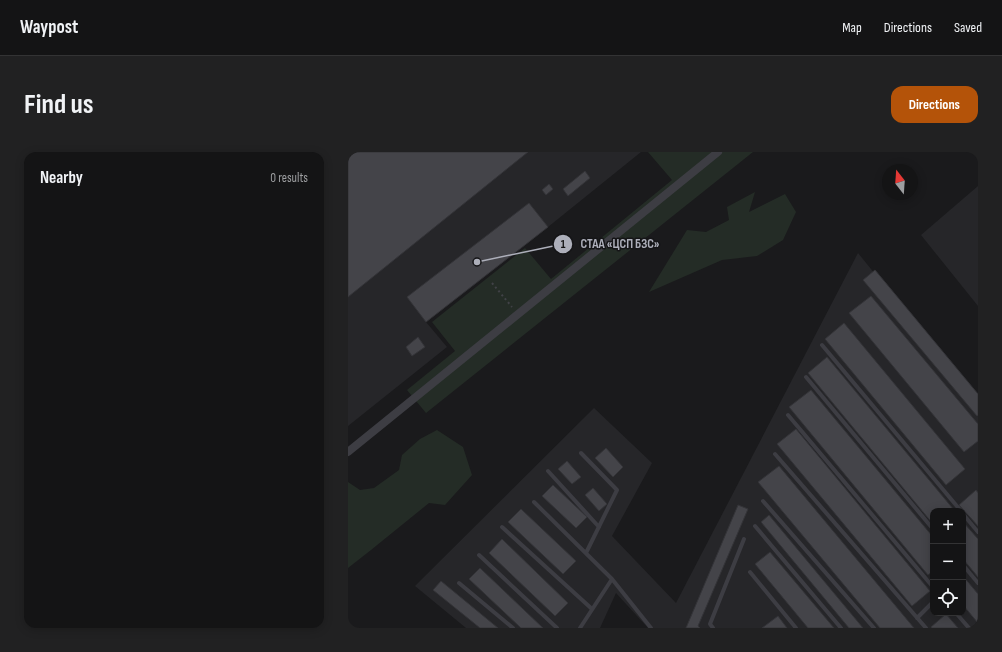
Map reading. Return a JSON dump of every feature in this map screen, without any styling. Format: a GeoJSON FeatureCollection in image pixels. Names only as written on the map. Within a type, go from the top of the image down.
{"type":"FeatureCollection","features":[{"type":"Feature","properties":{"kind":"street"},"geometry":{"type":"LineString","coordinates":[[348,452],[718,152]]}},
{"type":"Feature","properties":{"kind":"lane"},"geometry":{"type":"LineString","coordinates":[[822,345],[958,508]]}},
{"type":"Feature","properties":{"kind":"lane"},"geometry":{"type":"LineString","coordinates":[[806,377],[930,525]]}},
{"type":"Feature","properties":{"kind":"lane"},"geometry":{"type":"LineString","coordinates":[[788,415],[930,582]]}},
{"type":"Feature","properties":{"kind":"lane"},"geometry":{"type":"LineString","coordinates":[[581,454],[617,490],[586,553]]}},
{"type":"Feature","properties":{"kind":"lane"},"geometry":{"type":"LineString","coordinates":[[775,454],[926,628]]}},
{"type":"Feature","properties":{"kind":"lane"},"geometry":{"type":"LineString","coordinates":[[548,471],[599,527]]}},
{"type":"Feature","properties":{"kind":"lane"},"geometry":{"type":"LineString","coordinates":[[763,501],[874,628]]}},
{"type":"Feature","properties":{"kind":"lane"},"geometry":{"type":"LineString","coordinates":[[534,502],[612,579],[651,628]]}},
{"type":"Feature","properties":{"kind":"lane"},"geometry":{"type":"LineString","coordinates":[[966,518],[978,532]]}},
{"type":"Feature","properties":{"kind":"lane"},"geometry":{"type":"LineString","coordinates":[[755,526],[841,628]]}},
{"type":"Feature","properties":{"kind":"lane"},"geometry":{"type":"LineString","coordinates":[[502,527],[592,609]]}},
{"type":"Feature","properties":{"kind":"lane"},"geometry":{"type":"LineString","coordinates":[[713,628],[710,624],[744,540]]}},
{"type":"Feature","properties":{"kind":"lane"},"geometry":{"type":"LineString","coordinates":[[479,556],[557,628]]}},
{"type":"Feature","properties":{"kind":"lane"},"geometry":{"type":"LineString","coordinates":[[966,569],[978,583]]}},
{"type":"Feature","properties":{"kind":"lane"},"geometry":{"type":"LineString","coordinates":[[750,572],[796,628]]}},
{"type":"Feature","properties":{"kind":"lane"},"geometry":{"type":"LineString","coordinates":[[580,628],[612,579]]}},
{"type":"Feature","properties":{"kind":"lane"},"geometry":{"type":"LineString","coordinates":[[459,583],[513,628]]}},
{"type":"Feature","properties":{"kind":"lane"},"geometry":{"type":"LineString","coordinates":[[916,618],[930,605]]}},
{"type":"Feature","properties":{"kind":"lane"},"geometry":{"type":"LineString","coordinates":[[959,616],[969,628]]}},
{"type":"Feature","properties":{"kind":"path"},"geometry":{"type":"LineString","coordinates":[[492,283],[518,314]]}},
{"type":"Feature","properties":{"kind":"shaded area"},"geometry":{"type":"Polygon","coordinates":[[[348,152],[641,152],[426,322],[447,347],[348,426],[348,152]]]}},
{"type":"Feature","properties":{"kind":"shaded area"},"geometry":{"type":"Polygon","coordinates":[[[648,152],[753,152],[426,413],[407,390],[455,351],[432,322],[525,248],[551,279],[672,180],[648,152]]]}},
{"type":"Feature","properties":{"kind":"shaded area"},"geometry":{"type":"Polygon","coordinates":[[[978,186],[978,306],[921,235],[978,186]]]}},
{"type":"Feature","properties":{"kind":"shaded area"},"geometry":{"type":"Polygon","coordinates":[[[755,192],[749,212],[785,194],[796,212],[783,240],[757,256],[722,260],[649,292],[687,230],[706,232],[729,220],[727,207],[755,192]]]}},
{"type":"Feature","properties":{"kind":"shaded area"},"geometry":{"type":"Polygon","coordinates":[[[858,253],[978,401],[978,628],[648,628],[616,593],[600,628],[466,628],[415,586],[594,408],[652,463],[612,536],[676,603],[858,253]]]}},
{"type":"Feature","properties":{"kind":"shaded area"},"geometry":{"type":"Polygon","coordinates":[[[437,430],[463,447],[472,475],[445,505],[429,503],[348,568],[348,482],[360,490],[374,488],[399,470],[402,455],[420,439],[437,430]]]}},
{"type":"Feature","properties":{"kind":"building"},"geometry":{"type":"Polygon","coordinates":[[[348,152],[528,152],[348,297],[348,152]]]}},
{"type":"Feature","properties":{"kind":"building"},"geometry":{"type":"Polygon","coordinates":[[[585,171],[590,178],[568,196],[563,189],[585,171]]]}},
{"type":"Feature","properties":{"kind":"building"},"geometry":{"type":"Polygon","coordinates":[[[549,184],[553,189],[546,195],[542,190],[549,184]]]}},
{"type":"Feature","properties":{"kind":"building"},"geometry":{"type":"Polygon","coordinates":[[[529,203],[548,227],[426,322],[407,297],[529,203]]]}},
{"type":"Feature","properties":{"kind":"building"},"geometry":{"type":"Polygon","coordinates":[[[875,270],[978,394],[977,416],[863,280],[875,270]]]}},
{"type":"Feature","properties":{"kind":"building"},"geometry":{"type":"Polygon","coordinates":[[[871,296],[978,424],[978,441],[964,452],[849,313],[871,296]]]}},
{"type":"Feature","properties":{"kind":"building"},"geometry":{"type":"Polygon","coordinates":[[[844,323],[965,469],[946,485],[825,339],[844,323]]]}},
{"type":"Feature","properties":{"kind":"building"},"geometry":{"type":"Polygon","coordinates":[[[418,337],[425,347],[412,356],[406,347],[418,337]]]}},
{"type":"Feature","properties":{"kind":"building"},"geometry":{"type":"Polygon","coordinates":[[[827,357],[952,508],[930,508],[930,520],[808,373],[827,357]]]}},
{"type":"Feature","properties":{"kind":"building"},"geometry":{"type":"Polygon","coordinates":[[[811,390],[930,533],[930,573],[928,575],[789,407],[811,390]]]}},
{"type":"Feature","properties":{"kind":"building"},"geometry":{"type":"Polygon","coordinates":[[[796,429],[930,591],[912,606],[777,444],[796,429]]]}},
{"type":"Feature","properties":{"kind":"building"},"geometry":{"type":"Polygon","coordinates":[[[606,448],[623,467],[613,477],[595,458],[606,448]]]}},
{"type":"Feature","properties":{"kind":"building"},"geometry":{"type":"Polygon","coordinates":[[[567,461],[581,477],[572,484],[558,469],[567,461]]]}},
{"type":"Feature","properties":{"kind":"building"},"geometry":{"type":"Polygon","coordinates":[[[779,466],[914,628],[880,628],[758,482],[779,466]]]}},
{"type":"Feature","properties":{"kind":"building"},"geometry":{"type":"Polygon","coordinates":[[[553,485],[587,517],[576,528],[542,496],[553,485]]]}},
{"type":"Feature","properties":{"kind":"building"},"geometry":{"type":"Polygon","coordinates":[[[593,488],[607,504],[599,511],[585,495],[593,488]]]}},
{"type":"Feature","properties":{"kind":"building"},"geometry":{"type":"Polygon","coordinates":[[[976,490],[978,493],[978,526],[966,513],[966,508],[962,508],[959,505],[976,490]]]}},
{"type":"Feature","properties":{"kind":"building"},"geometry":{"type":"Polygon","coordinates":[[[738,505],[748,509],[698,626],[700,628],[686,628],[738,505]]]}},
{"type":"Feature","properties":{"kind":"building"},"geometry":{"type":"Polygon","coordinates":[[[521,509],[576,561],[563,574],[508,522],[521,509]]]}},
{"type":"Feature","properties":{"kind":"building"},"geometry":{"type":"Polygon","coordinates":[[[769,515],[863,628],[849,628],[761,522],[769,515]]]}},
{"type":"Feature","properties":{"kind":"building"},"geometry":{"type":"Polygon","coordinates":[[[966,525],[978,539],[978,577],[966,563],[966,525]]]}},
{"type":"Feature","properties":{"kind":"building"},"geometry":{"type":"Polygon","coordinates":[[[502,539],[568,603],[555,616],[489,553],[502,539]]]}},
{"type":"Feature","properties":{"kind":"building"},"geometry":{"type":"Polygon","coordinates":[[[770,552],[834,628],[808,628],[755,564],[770,552]]]}},
{"type":"Feature","properties":{"kind":"building"},"geometry":{"type":"Polygon","coordinates":[[[480,568],[543,628],[521,628],[469,579],[480,568]]]}},
{"type":"Feature","properties":{"kind":"building"},"geometry":{"type":"Polygon","coordinates":[[[966,580],[978,594],[978,623],[966,609],[966,580]]]}},
{"type":"Feature","properties":{"kind":"building"},"geometry":{"type":"Polygon","coordinates":[[[441,581],[498,628],[480,628],[433,590],[441,581]]]}},
{"type":"Feature","properties":{"kind":"building"},"geometry":{"type":"Polygon","coordinates":[[[778,616],[787,628],[762,628],[778,616]]]}},
{"type":"Feature","properties":{"kind":"building"},"geometry":{"type":"Polygon","coordinates":[[[944,616],[948,616],[958,628],[932,628],[931,627],[944,616]]]}},
{"type":"Feature","properties":{"kind":"place","name":"СТАА «ЦСП БЗС»"},"geometry":{"type":"Point","coordinates":[477,262]}}]}
